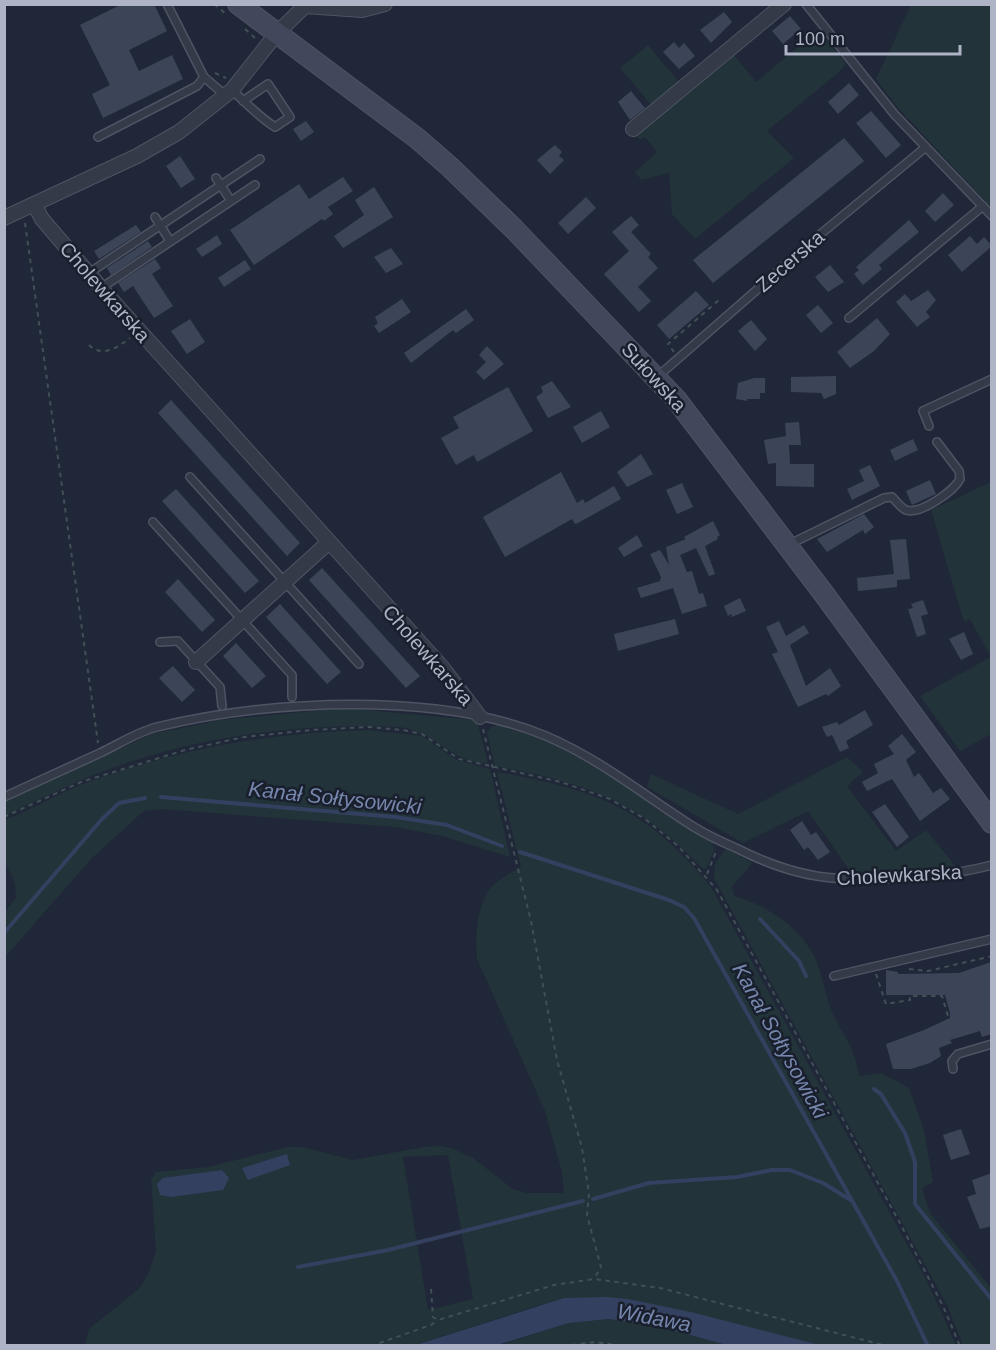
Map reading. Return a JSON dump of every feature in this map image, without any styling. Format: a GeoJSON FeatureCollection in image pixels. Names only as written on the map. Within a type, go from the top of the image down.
{"type":"FeatureCollection","features":[{"type":"Feature","properties":{"kind":"main road","name":"Sułowska"},"geometry":{"type":"LineString","coordinates":[[238,4],[418,140],[450,167],[514,229],[655,378],[711,442],[992,824]]}},
{"type":"Feature","properties":{"kind":"street"},"geometry":{"type":"LineString","coordinates":[[4,218],[156,147],[229,93],[277,33],[304,5],[362,10],[385,4]]}},
{"type":"Feature","properties":{"kind":"street"},"geometry":{"type":"LineString","coordinates":[[633,129],[784,4]]}},
{"type":"Feature","properties":{"kind":"street","name":"Cholewkarska"},"geometry":{"type":"LineString","coordinates":[[29,208],[42,219],[101,288],[449,675],[480,717]]}},
{"type":"Feature","properties":{"kind":"street"},"geometry":{"type":"LineString","coordinates":[[196,662],[329,542]]}},
{"type":"Feature","properties":{"kind":"lane"},"geometry":{"type":"LineString","coordinates":[[168,4],[204,77],[243,101],[275,127],[290,117],[268,84],[243,101]]}},
{"type":"Feature","properties":{"kind":"lane"},"geometry":{"type":"LineString","coordinates":[[806,4],[876,92],[992,216]]}},
{"type":"Feature","properties":{"kind":"lane"},"geometry":{"type":"LineString","coordinates":[[98,137],[197,86],[204,77]]}},
{"type":"Feature","properties":{"kind":"lane","name":"Zecerska"},"geometry":{"type":"LineString","coordinates":[[655,378],[678,356],[926,147]]}},
{"type":"Feature","properties":{"kind":"lane"},"geometry":{"type":"LineString","coordinates":[[89,273],[260,159]]}},
{"type":"Feature","properties":{"kind":"lane"},"geometry":{"type":"LineString","coordinates":[[216,178],[231,201]]}},
{"type":"Feature","properties":{"kind":"lane"},"geometry":{"type":"LineString","coordinates":[[101,288],[255,185]]}},
{"type":"Feature","properties":{"kind":"lane"},"geometry":{"type":"LineString","coordinates":[[849,318],[983,206]]}},
{"type":"Feature","properties":{"kind":"lane"},"geometry":{"type":"LineString","coordinates":[[154,217],[171,241]]}},
{"type":"Feature","properties":{"kind":"lane"},"geometry":{"type":"LineString","coordinates":[[929,426],[923,411],[992,379]]}},
{"type":"Feature","properties":{"kind":"lane"},"geometry":{"type":"LineString","coordinates":[[787,545],[884,498],[891,497],[905,509],[910,510],[934,502],[946,494],[960,479],[959,471],[937,442]]}},
{"type":"Feature","properties":{"kind":"lane"},"geometry":{"type":"LineString","coordinates":[[190,477],[359,664]]}},
{"type":"Feature","properties":{"kind":"lane"},"geometry":{"type":"LineString","coordinates":[[153,522],[292,675],[292,697]]}},
{"type":"Feature","properties":{"kind":"lane"},"geometry":{"type":"LineString","coordinates":[[160,642],[178,641],[220,687],[222,706]]}},
{"type":"Feature","properties":{"kind":"lane"},"geometry":{"type":"LineString","coordinates":[[4,797],[156,728],[222,716],[287,708],[370,705],[480,717]]}},
{"type":"Feature","properties":{"kind":"lane","name":"Cholewkarska"},"geometry":{"type":"LineString","coordinates":[[480,717],[514,725],[547,737],[587,757],[697,829],[778,868],[835,880],[948,875],[992,865]]}},
{"type":"Feature","properties":{"kind":"lane"},"geometry":{"type":"LineString","coordinates":[[834,976],[992,939]]}},
{"type":"Feature","properties":{"kind":"lane"},"geometry":{"type":"LineString","coordinates":[[953,1070],[952,1061],[958,1054],[992,1044]]}},
{"type":"Feature","properties":{"kind":"path"},"geometry":{"type":"LineString","coordinates":[[243,27],[258,41]]}},
{"type":"Feature","properties":{"kind":"path"},"geometry":{"type":"LineString","coordinates":[[29,208],[97,738]]}},
{"type":"Feature","properties":{"kind":"path"},"geometry":{"type":"LineString","coordinates":[[678,356],[668,344],[719,300]]}},
{"type":"Feature","properties":{"kind":"path"},"geometry":{"type":"LineString","coordinates":[[89,345],[95,351],[112,350],[140,331]]}},
{"type":"Feature","properties":{"kind":"path"},"geometry":{"type":"LineString","coordinates":[[480,717],[531,921],[557,1060],[586,1172],[589,1194],[587,1215],[601,1268],[594,1279]]}},
{"type":"Feature","properties":{"kind":"path"},"geometry":{"type":"LineString","coordinates":[[4,818],[81,782],[151,758],[244,737],[368,727],[422,734],[459,759],[561,782],[610,799],[645,819],[678,846],[707,875],[731,914],[901,1225],[943,1306],[960,1346]]}},
{"type":"Feature","properties":{"kind":"path"},"geometry":{"type":"LineString","coordinates":[[707,875],[722,842]]}},
{"type":"Feature","properties":{"kind":"path"},"geometry":{"type":"LineString","coordinates":[[901,968],[928,971],[992,956]]}},
{"type":"Feature","properties":{"kind":"path"},"geometry":{"type":"LineString","coordinates":[[875,970],[886,1004],[910,1000],[910,996],[942,996],[948,1016]]}},
{"type":"Feature","properties":{"kind":"path"},"geometry":{"type":"LineString","coordinates":[[371,1346],[431,1325],[438,1320],[554,1284],[594,1279],[660,1288],[888,1346]]}},
{"type":"Feature","properties":{"kind":"path"},"geometry":{"type":"LineString","coordinates":[[431,1289],[433,1317],[438,1320]]}},
{"type":"Feature","properties":{"kind":"path"},"geometry":{"type":"LineString","coordinates":[[563,1346],[596,1342],[621,1346]]}},
{"type":"Feature","properties":{"kind":"shaded area"},"geometry":{"type":"Polygon","coordinates":[[[911,5],[991,5],[991,207],[898,108],[876,79],[911,5]]]}},
{"type":"Feature","properties":{"kind":"shaded area"},"geometry":{"type":"Polygon","coordinates":[[[817,31],[820,31],[846,64],[767,131],[794,158],[695,239],[672,214],[669,173],[641,180],[635,172],[657,152],[645,137],[640,140],[634,133],[679,95],[683,98],[734,55],[756,82],[817,31]]]}},
{"type":"Feature","properties":{"kind":"shaded area"},"geometry":{"type":"Polygon","coordinates":[[[648,45],[680,83],[652,106],[620,68],[648,45]]]}},
{"type":"Feature","properties":{"kind":"shaded area"},"geometry":{"type":"Polygon","coordinates":[[[991,482],[991,657],[970,619],[964,622],[931,510],[991,482]]]}},
{"type":"Feature","properties":{"kind":"shaded area"},"geometry":{"type":"Polygon","coordinates":[[[991,657],[991,734],[960,751],[920,696],[991,657]]]}},
{"type":"Feature","properties":{"kind":"shaded area"},"geometry":{"type":"Polygon","coordinates":[[[345,708],[474,720],[478,725],[488,763],[466,760],[422,734],[398,727],[317,727],[276,731],[195,744],[117,766],[5,816],[4,802],[152,734],[221,720],[345,708]]]}},
{"type":"Feature","properties":{"kind":"shaded area"},"geometry":{"type":"Polygon","coordinates":[[[498,725],[548,741],[629,787],[655,808],[713,842],[714,851],[706,869],[703,869],[679,845],[655,826],[609,798],[557,780],[495,766],[487,733],[491,727],[498,725]]]}},
{"type":"Feature","properties":{"kind":"shaded area"},"geometry":{"type":"Polygon","coordinates":[[[367,730],[422,736],[457,760],[490,769],[510,857],[442,836],[395,827],[161,809],[144,811],[92,858],[5,957],[5,912],[16,898],[15,883],[5,862],[5,820],[88,782],[191,751],[260,739],[367,730]]]}},
{"type":"Feature","properties":{"kind":"shaded area"},"geometry":{"type":"Polygon","coordinates":[[[847,757],[863,772],[847,786],[896,851],[926,830],[957,868],[852,874],[808,811],[743,843],[647,787],[651,774],[738,814],[847,757]]]}},
{"type":"Feature","properties":{"kind":"shaded area"},"geometry":{"type":"Polygon","coordinates":[[[497,772],[562,786],[617,806],[665,838],[688,860],[711,887],[926,1279],[956,1345],[820,1345],[628,1299],[539,1305],[416,1345],[85,1346],[89,1329],[140,1288],[149,1272],[156,1251],[151,1179],[156,1172],[208,1167],[288,1147],[302,1147],[353,1160],[441,1146],[473,1158],[513,1189],[526,1193],[564,1193],[562,1172],[545,1111],[477,959],[476,942],[482,904],[490,889],[497,882],[521,867],[497,772]],[[448,1155],[403,1157],[428,1310],[473,1299],[448,1155]]]}},
{"type":"Feature","properties":{"kind":"shaded area"},"geometry":{"type":"Polygon","coordinates":[[[726,848],[752,863],[732,887],[734,896],[774,913],[796,932],[813,955],[821,973],[830,1007],[851,1049],[859,1076],[881,1073],[909,1088],[924,1130],[933,1182],[922,1188],[930,1213],[991,1288],[991,1345],[963,1345],[947,1305],[714,878],[715,864],[726,848]]]}},
{"type":"Feature","properties":{"kind":"shaded area"},"geometry":{"type":"Polygon","coordinates":[[[609,1319],[656,1326],[727,1345],[497,1346],[569,1323],[609,1319]]]}},
{"type":"Feature","properties":{"kind":"water"},"geometry":{"type":"Polygon","coordinates":[[[287,1154],[290,1165],[248,1180],[242,1168],[287,1154]]]}},
{"type":"Feature","properties":{"kind":"water"},"geometry":{"type":"Polygon","coordinates":[[[222,1170],[229,1178],[223,1190],[171,1197],[160,1195],[157,1184],[163,1178],[222,1170]]]}},
{"type":"Feature","properties":{"kind":"water","name":"Widawa"},"geometry":{"type":"Polygon","coordinates":[[[607,1297],[691,1312],[820,1345],[727,1345],[656,1326],[609,1319],[569,1323],[497,1345],[416,1345],[564,1298],[607,1297]]]}},
{"type":"Feature","properties":{"kind":"building"},"geometry":{"type":"Polygon","coordinates":[[[122,4],[154,4],[167,31],[129,50],[139,71],[172,55],[183,79],[103,118],[92,94],[110,85],[80,25],[122,4]]]}},
{"type":"Feature","properties":{"kind":"building"},"geometry":{"type":"Polygon","coordinates":[[[724,12],[732,22],[711,43],[700,30],[724,12]]]}},
{"type":"Feature","properties":{"kind":"building"},"geometry":{"type":"Polygon","coordinates":[[[790,16],[801,29],[783,44],[772,31],[790,16]]]}},
{"type":"Feature","properties":{"kind":"building"},"geometry":{"type":"Polygon","coordinates":[[[674,42],[679,48],[684,43],[695,56],[679,69],[663,52],[674,42]]]}},
{"type":"Feature","properties":{"kind":"building"},"geometry":{"type":"Polygon","coordinates":[[[849,83],[859,95],[838,114],[828,102],[849,83]]]}},
{"type":"Feature","properties":{"kind":"building"},"geometry":{"type":"Polygon","coordinates":[[[631,91],[645,108],[630,120],[618,102],[631,91]]]}},
{"type":"Feature","properties":{"kind":"building"},"geometry":{"type":"Polygon","coordinates":[[[871,111],[901,145],[886,158],[856,123],[871,111]]]}},
{"type":"Feature","properties":{"kind":"building"},"geometry":{"type":"Polygon","coordinates":[[[306,121],[314,132],[301,141],[293,129],[306,121]]]}},
{"type":"Feature","properties":{"kind":"building"},"geometry":{"type":"Polygon","coordinates":[[[844,138],[864,161],[713,283],[693,260],[844,138]]]}},
{"type":"Feature","properties":{"kind":"building"},"geometry":{"type":"Polygon","coordinates":[[[555,145],[562,152],[559,156],[564,160],[550,174],[537,160],[555,145]]]}},
{"type":"Feature","properties":{"kind":"building"},"geometry":{"type":"Polygon","coordinates":[[[180,156],[195,179],[181,188],[166,166],[180,156]]]}},
{"type":"Feature","properties":{"kind":"building"},"geometry":{"type":"Polygon","coordinates":[[[343,177],[353,191],[328,207],[333,214],[254,265],[230,230],[299,184],[309,199],[343,177]]]}},
{"type":"Feature","properties":{"kind":"building"},"geometry":{"type":"Polygon","coordinates":[[[374,187],[393,217],[343,248],[334,236],[364,215],[355,200],[374,187]]]}},
{"type":"Feature","properties":{"kind":"building"},"geometry":{"type":"Polygon","coordinates":[[[943,193],[954,205],[935,222],[925,211],[943,193]]]}},
{"type":"Feature","properties":{"kind":"building"},"geometry":{"type":"Polygon","coordinates":[[[586,197],[596,208],[568,234],[558,223],[586,197]]]}},
{"type":"Feature","properties":{"kind":"building"},"geometry":{"type":"Polygon","coordinates":[[[631,216],[639,225],[631,232],[651,254],[648,257],[658,268],[638,287],[651,301],[639,312],[604,274],[629,251],[612,232],[631,216]]]}},
{"type":"Feature","properties":{"kind":"building"},"geometry":{"type":"Polygon","coordinates":[[[909,220],[919,232],[879,265],[882,269],[863,285],[854,274],[859,270],[856,267],[909,220]]]}},
{"type":"Feature","properties":{"kind":"building"},"geometry":{"type":"Polygon","coordinates":[[[136,225],[141,232],[99,259],[94,251],[136,225]]]}},
{"type":"Feature","properties":{"kind":"building"},"geometry":{"type":"Polygon","coordinates":[[[217,235],[222,244],[202,257],[196,249],[217,235]]]}},
{"type":"Feature","properties":{"kind":"building"},"geometry":{"type":"Polygon","coordinates":[[[970,236],[977,244],[984,237],[992,246],[962,272],[948,255],[970,236]]]}},
{"type":"Feature","properties":{"kind":"building"},"geometry":{"type":"Polygon","coordinates":[[[148,241],[152,247],[111,275],[107,268],[148,241]]]}},
{"type":"Feature","properties":{"kind":"building"},"geometry":{"type":"Polygon","coordinates":[[[391,248],[403,264],[386,273],[374,257],[391,248]]]}},
{"type":"Feature","properties":{"kind":"building"},"geometry":{"type":"Polygon","coordinates":[[[155,259],[161,268],[152,274],[173,306],[154,318],[133,286],[124,292],[118,283],[155,259]]]}},
{"type":"Feature","properties":{"kind":"building"},"geometry":{"type":"Polygon","coordinates":[[[245,260],[251,269],[224,287],[218,278],[245,260]]]}},
{"type":"Feature","properties":{"kind":"building"},"geometry":{"type":"Polygon","coordinates":[[[830,265],[844,282],[828,292],[815,277],[830,265]]]}},
{"type":"Feature","properties":{"kind":"building"},"geometry":{"type":"Polygon","coordinates":[[[928,290],[936,300],[926,312],[930,317],[917,327],[896,302],[905,294],[911,301],[928,290]]]}},
{"type":"Feature","properties":{"kind":"building"},"geometry":{"type":"Polygon","coordinates":[[[696,291],[709,305],[669,339],[657,325],[696,291]]]}},
{"type":"Feature","properties":{"kind":"building"},"geometry":{"type":"Polygon","coordinates":[[[402,299],[411,312],[379,333],[374,326],[378,323],[375,317],[402,299]]]}},
{"type":"Feature","properties":{"kind":"building"},"geometry":{"type":"Polygon","coordinates":[[[818,305],[833,323],[821,333],[806,315],[818,305]]]}},
{"type":"Feature","properties":{"kind":"building"},"geometry":{"type":"Polygon","coordinates":[[[466,309],[474,320],[456,333],[453,330],[411,363],[404,353],[466,309]]]}},
{"type":"Feature","properties":{"kind":"building"},"geometry":{"type":"Polygon","coordinates":[[[877,318],[890,334],[874,351],[850,368],[837,352],[877,318]]]}},
{"type":"Feature","properties":{"kind":"building"},"geometry":{"type":"Polygon","coordinates":[[[190,319],[205,342],[187,354],[171,331],[190,319]]]}},
{"type":"Feature","properties":{"kind":"building"},"geometry":{"type":"Polygon","coordinates":[[[751,320],[767,339],[755,351],[738,331],[751,320]]]}},
{"type":"Feature","properties":{"kind":"building"},"geometry":{"type":"Polygon","coordinates":[[[487,346],[504,364],[484,380],[476,372],[486,362],[479,355],[487,346]]]}},
{"type":"Feature","properties":{"kind":"building"},"geometry":{"type":"Polygon","coordinates":[[[836,376],[836,394],[824,399],[821,393],[791,392],[791,377],[836,376]]]}},
{"type":"Feature","properties":{"kind":"building"},"geometry":{"type":"Polygon","coordinates":[[[754,378],[765,378],[765,393],[760,393],[760,399],[747,399],[747,401],[736,399],[738,383],[754,378]]]}},
{"type":"Feature","properties":{"kind":"building"},"geometry":{"type":"Polygon","coordinates":[[[552,381],[571,407],[548,418],[536,397],[543,392],[541,387],[552,381]]]}},
{"type":"Feature","properties":{"kind":"building"},"geometry":{"type":"Polygon","coordinates":[[[508,387],[533,431],[477,462],[474,455],[456,465],[441,438],[459,428],[453,417],[508,387]]]}},
{"type":"Feature","properties":{"kind":"building"},"geometry":{"type":"Polygon","coordinates":[[[171,400],[300,543],[287,556],[158,413],[171,400]]]}},
{"type":"Feature","properties":{"kind":"building"},"geometry":{"type":"Polygon","coordinates":[[[601,411],[610,427],[582,443],[573,427],[601,411]]]}},
{"type":"Feature","properties":{"kind":"building"},"geometry":{"type":"Polygon","coordinates":[[[799,422],[801,445],[789,445],[790,464],[814,464],[814,487],[776,486],[776,463],[768,464],[764,440],[786,436],[785,423],[799,422]]]}},
{"type":"Feature","properties":{"kind":"building"},"geometry":{"type":"Polygon","coordinates":[[[913,439],[918,450],[895,461],[890,450],[913,439]]]}},
{"type":"Feature","properties":{"kind":"building"},"geometry":{"type":"Polygon","coordinates":[[[641,454],[653,474],[627,487],[617,472],[641,454]]]}},
{"type":"Feature","properties":{"kind":"building"},"geometry":{"type":"Polygon","coordinates":[[[870,465],[880,486],[852,500],[847,489],[864,481],[859,470],[870,465]]]}},
{"type":"Feature","properties":{"kind":"building"},"geometry":{"type":"Polygon","coordinates":[[[561,472],[577,503],[583,499],[585,503],[614,486],[621,499],[578,523],[575,524],[572,519],[505,557],[483,517],[561,472]]]}},
{"type":"Feature","properties":{"kind":"building"},"geometry":{"type":"Polygon","coordinates":[[[930,480],[936,494],[912,505],[906,491],[930,480]]]}},
{"type":"Feature","properties":{"kind":"building"},"geometry":{"type":"Polygon","coordinates":[[[682,483],[693,507],[677,514],[666,490],[682,483]]]}},
{"type":"Feature","properties":{"kind":"building"},"geometry":{"type":"Polygon","coordinates":[[[176,489],[259,581],[245,593],[162,501],[176,489]]]}},
{"type":"Feature","properties":{"kind":"building"},"geometry":{"type":"Polygon","coordinates":[[[864,514],[874,527],[865,534],[863,530],[827,552],[817,539],[864,514]]]}},
{"type":"Feature","properties":{"kind":"building"},"geometry":{"type":"Polygon","coordinates":[[[713,521],[720,535],[718,539],[705,546],[715,574],[709,576],[696,548],[680,555],[687,572],[692,571],[699,594],[703,593],[707,606],[682,614],[673,588],[641,598],[637,588],[660,581],[661,577],[650,554],[660,550],[669,565],[666,547],[686,539],[684,537],[713,521]]]}},
{"type":"Feature","properties":{"kind":"building"},"geometry":{"type":"Polygon","coordinates":[[[637,535],[643,546],[624,557],[618,548],[637,535]]]}},
{"type":"Feature","properties":{"kind":"building"},"geometry":{"type":"Polygon","coordinates":[[[906,539],[910,579],[897,580],[897,587],[858,591],[857,578],[894,574],[890,540],[906,539]]]}},
{"type":"Feature","properties":{"kind":"building"},"geometry":{"type":"Polygon","coordinates":[[[322,568],[420,676],[406,688],[309,580],[322,568]]]}},
{"type":"Feature","properties":{"kind":"building"},"geometry":{"type":"Polygon","coordinates":[[[178,579],[215,620],[202,632],[165,592],[178,579]]]}},
{"type":"Feature","properties":{"kind":"building"},"geometry":{"type":"Polygon","coordinates":[[[740,598],[746,611],[732,617],[731,614],[728,616],[724,606],[740,598]]]}},
{"type":"Feature","properties":{"kind":"building"},"geometry":{"type":"Polygon","coordinates":[[[923,600],[928,614],[921,616],[926,634],[917,637],[908,609],[913,608],[911,604],[923,600]]]}},
{"type":"Feature","properties":{"kind":"building"},"geometry":{"type":"Polygon","coordinates":[[[280,604],[341,672],[327,684],[266,617],[280,604]]]}},
{"type":"Feature","properties":{"kind":"building"},"geometry":{"type":"Polygon","coordinates":[[[675,619],[679,634],[618,651],[614,634],[675,619]]]}},
{"type":"Feature","properties":{"kind":"building"},"geometry":{"type":"Polygon","coordinates":[[[779,621],[786,636],[804,625],[809,633],[790,645],[806,686],[830,668],[841,686],[828,696],[826,694],[798,707],[772,654],[778,652],[766,627],[779,621]]]}},
{"type":"Feature","properties":{"kind":"building"},"geometry":{"type":"Polygon","coordinates":[[[964,632],[973,654],[961,660],[949,639],[964,632]]]}},
{"type":"Feature","properties":{"kind":"building"},"geometry":{"type":"Polygon","coordinates":[[[236,643],[266,676],[252,688],[223,656],[236,643]]]}},
{"type":"Feature","properties":{"kind":"building"},"geometry":{"type":"Polygon","coordinates":[[[173,666],[195,690],[182,702],[159,678],[173,666]]]}},
{"type":"Feature","properties":{"kind":"building"},"geometry":{"type":"Polygon","coordinates":[[[865,710],[873,725],[846,741],[849,748],[840,752],[832,735],[827,737],[822,727],[837,722],[839,725],[865,710]]]}},
{"type":"Feature","properties":{"kind":"building"},"geometry":{"type":"Polygon","coordinates":[[[902,734],[916,752],[906,760],[914,777],[919,773],[933,793],[941,788],[950,799],[920,821],[892,779],[867,791],[862,782],[878,773],[874,764],[894,754],[888,746],[902,734]]]}},
{"type":"Feature","properties":{"kind":"building"},"geometry":{"type":"Polygon","coordinates":[[[885,804],[909,837],[897,847],[872,812],[885,804]]]}},
{"type":"Feature","properties":{"kind":"building"},"geometry":{"type":"Polygon","coordinates":[[[802,821],[811,835],[816,832],[830,852],[818,860],[808,847],[804,850],[790,830],[802,821]]]}},
{"type":"Feature","properties":{"kind":"building"},"geometry":{"type":"Polygon","coordinates":[[[991,962],[992,1034],[982,1037],[980,1031],[950,1040],[952,1043],[939,1048],[941,1056],[930,1063],[911,1069],[893,1069],[886,1044],[950,1018],[950,1013],[945,995],[886,995],[886,970],[898,972],[898,974],[959,973],[991,962]]]}},
{"type":"Feature","properties":{"kind":"building"},"geometry":{"type":"Polygon","coordinates":[[[961,1129],[970,1154],[951,1160],[943,1135],[961,1129]]]}},
{"type":"Feature","properties":{"kind":"building"},"geometry":{"type":"Polygon","coordinates":[[[992,1173],[992,1226],[980,1229],[967,1197],[976,1194],[972,1180],[992,1173]]]}},
{"type":"Feature","properties":{"kind":"waterway","name":"Kanał Sołtysowicki"},"geometry":{"type":"LineString","coordinates":[[161,797],[395,817],[447,825],[502,846]]}},
{"type":"Feature","properties":{"kind":"waterway","name":"Kanał Sołtysowicki"},"geometry":{"type":"LineString","coordinates":[[4,933],[102,819],[119,803],[145,798]]}},
{"type":"Feature","properties":{"kind":"waterway","name":"Kanał Sołtysowicki"},"geometry":{"type":"LineString","coordinates":[[520,852],[669,900],[684,907],[694,918],[897,1281],[928,1346]]}},
{"type":"Feature","properties":{"kind":"waterway"},"geometry":{"type":"LineString","coordinates":[[760,919],[799,961],[806,976]]}},
{"type":"Feature","properties":{"kind":"waterway"},"geometry":{"type":"LineString","coordinates":[[874,1089],[881,1094],[905,1133],[915,1162],[915,1204],[992,1300]]}},
{"type":"Feature","properties":{"kind":"waterway"},"geometry":{"type":"LineString","coordinates":[[593,1199],[649,1183],[737,1177],[772,1170],[790,1170],[823,1183],[852,1201]]}},
{"type":"Feature","properties":{"kind":"waterway"},"geometry":{"type":"LineString","coordinates":[[298,1267],[388,1250],[583,1201]]}}]}
